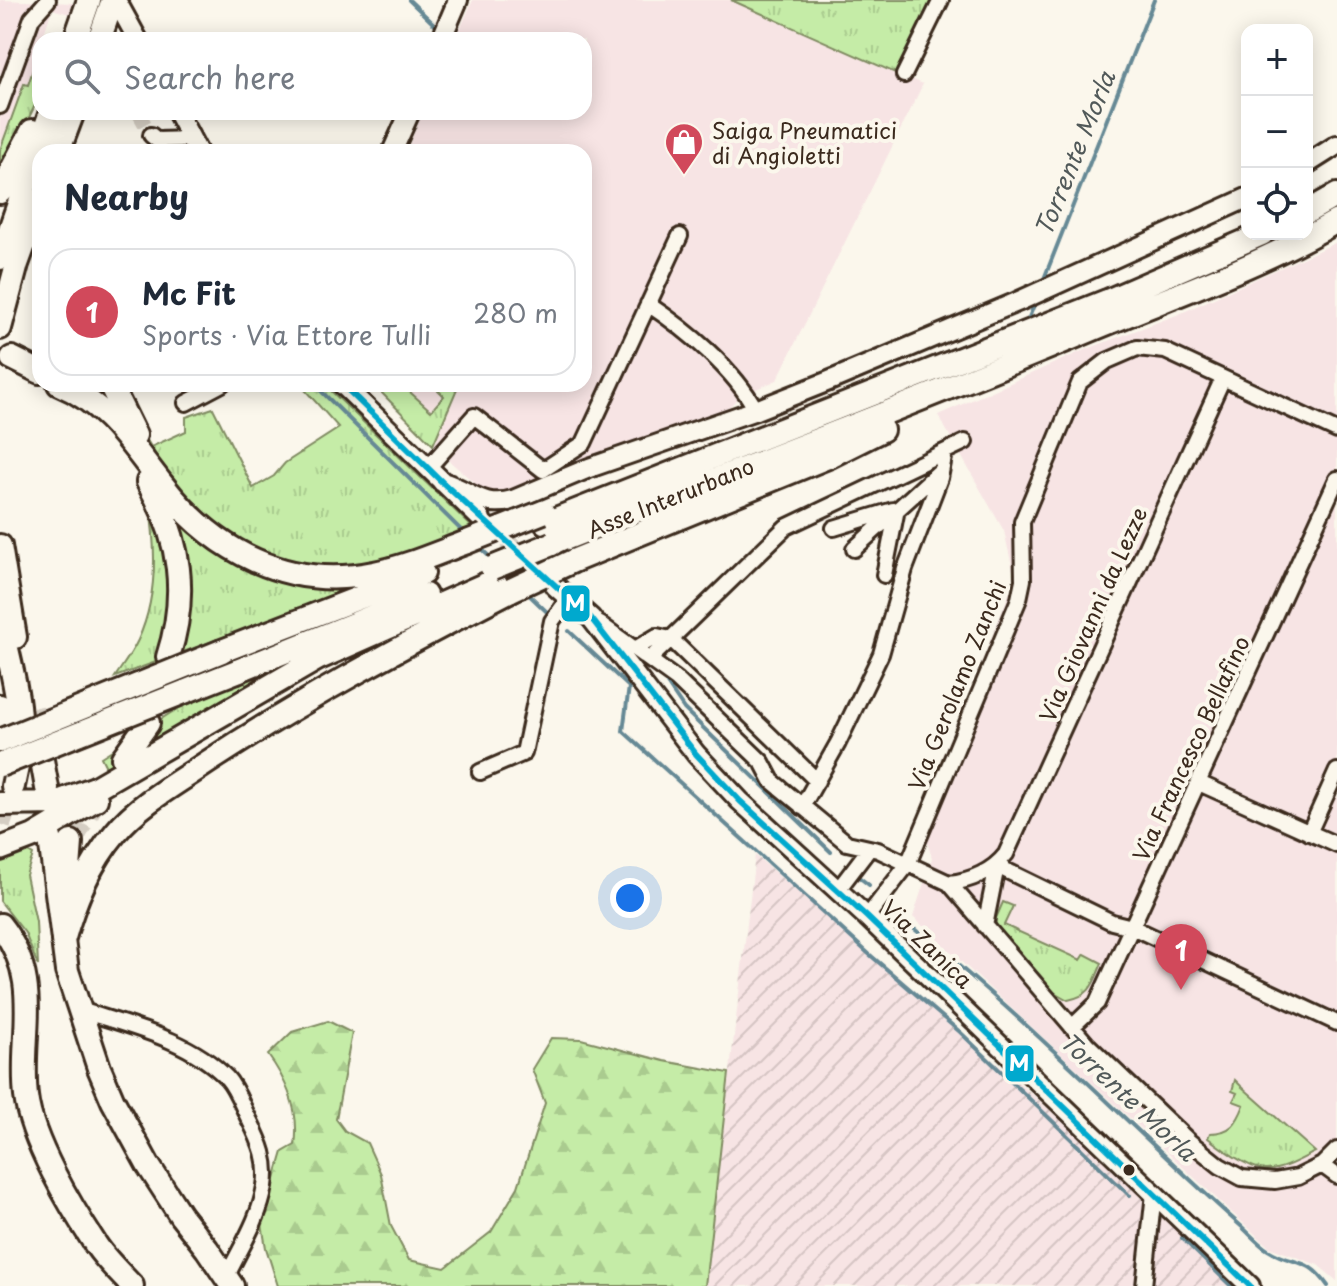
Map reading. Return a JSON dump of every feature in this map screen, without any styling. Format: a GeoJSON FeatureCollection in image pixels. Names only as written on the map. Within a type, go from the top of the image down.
{"type":"FeatureCollection","features":[{"type":"Feature","properties":{"kind":"highway"},"geometry":{"type":"LineString","coordinates":[[78,32],[89,0]]}},
{"type":"Feature","properties":{"kind":"highway"},"geometry":{"type":"LineString","coordinates":[[103,32],[115,0]]}},
{"type":"Feature","properties":{"kind":"highway"},"geometry":{"type":"LineString","coordinates":[[0,192],[38,120]]}},
{"type":"Feature","properties":{"kind":"highway"},"geometry":{"type":"LineString","coordinates":[[40,144],[48,120]]}},
{"type":"Feature","properties":{"kind":"highway"},"geometry":{"type":"LineString","coordinates":[[61,144],[70,120]]}},
{"type":"Feature","properties":{"kind":"highway"},"geometry":{"type":"LineString","coordinates":[[72,144],[78,120]]}},
{"type":"Feature","properties":{"kind":"highway"},"geometry":{"type":"LineString","coordinates":[[0,258],[32,166]]}},
{"type":"Feature","properties":{"kind":"highway"},"geometry":{"type":"LineString","coordinates":[[1313,197],[1337,184]]}},
{"type":"Feature","properties":{"kind":"highway"},"geometry":{"type":"LineString","coordinates":[[1313,209],[1337,195]]}},
{"type":"Feature","properties":{"kind":"highway"},"geometry":{"type":"LineString","coordinates":[[63,941],[87,875],[117,830],[143,806],[295,707],[381,658],[502,579],[555,539],[775,468],[837,434],[1264,259],[1337,221]]}},
{"type":"Feature","properties":{"kind":"highway"},"geometry":{"type":"LineString","coordinates":[[0,328],[32,222]]}},
{"type":"Feature","properties":{"kind":"highway"},"geometry":{"type":"LineString","coordinates":[[1107,301],[1160,270],[1241,233]]}},
{"type":"Feature","properties":{"kind":"highway","name":"Asse Interurbano"},"geometry":{"type":"LineString","coordinates":[[0,741],[471,547],[555,539],[602,500],[1107,301],[1248,240]]}},
{"type":"Feature","properties":{"kind":"highway"},"geometry":{"type":"LineString","coordinates":[[12,358],[32,368]]}},
{"type":"Feature","properties":{"kind":"highway"},"geometry":{"type":"LineString","coordinates":[[67,392],[122,445],[145,477],[164,514],[173,543],[180,587],[178,626],[168,657]]}},
{"type":"Feature","properties":{"kind":"highway"},"geometry":{"type":"LineString","coordinates":[[76,392],[106,414],[147,462]]}},
{"type":"Feature","properties":{"kind":"highway"},"geometry":{"type":"LineString","coordinates":[[114,392],[147,462],[161,484],[200,527],[238,553],[277,568],[327,577],[365,575],[471,547]]}},
{"type":"Feature","properties":{"kind":"highway"},"geometry":{"type":"LineString","coordinates":[[555,539],[830,456],[885,428],[943,392]]}},
{"type":"Feature","properties":{"kind":"highway"},"geometry":{"type":"LineString","coordinates":[[0,546],[12,624],[32,708]]}},
{"type":"Feature","properties":{"kind":"highway"},"geometry":{"type":"LineString","coordinates":[[0,706],[14,741],[8,764],[6,795],[55,803],[95,788],[270,685],[364,638],[502,579]]}},
{"type":"Feature","properties":{"kind":"highway"},"geometry":{"type":"LineString","coordinates":[[8,764],[237,671],[502,579]]}},
{"type":"Feature","properties":{"kind":"highway"},"geometry":{"type":"LineString","coordinates":[[0,621],[19,699],[21,728],[8,764]]}},
{"type":"Feature","properties":{"kind":"highway"},"geometry":{"type":"LineString","coordinates":[[0,849],[34,836],[69,816],[364,638]]}},
{"type":"Feature","properties":{"kind":"highway"},"geometry":{"type":"LineString","coordinates":[[123,758],[148,723]]}},
{"type":"Feature","properties":{"kind":"highway"},"geometry":{"type":"LineString","coordinates":[[42,760],[47,788]]}},
{"type":"Feature","properties":{"kind":"highway"},"geometry":{"type":"LineString","coordinates":[[60,840],[63,941],[77,1009],[113,1101],[148,1165],[229,1281]]}},
{"type":"Feature","properties":{"kind":"highway"},"geometry":{"type":"LineString","coordinates":[[0,925],[17,950],[26,982],[25,1095],[31,1123],[65,1192],[97,1247],[132,1286]]}},
{"type":"Feature","properties":{"kind":"main road"},"geometry":{"type":"LineString","coordinates":[[115,0],[133,32]]}},
{"type":"Feature","properties":{"kind":"main road"},"geometry":{"type":"LineString","coordinates":[[444,32],[458,0]]}},
{"type":"Feature","properties":{"kind":"main road"},"geometry":{"type":"LineString","coordinates":[[181,120],[194,144]]}},
{"type":"Feature","properties":{"kind":"main road"},"geometry":{"type":"LineString","coordinates":[[396,144],[406,120]]}},
{"type":"Feature","properties":{"kind":"main road"},"geometry":{"type":"LineString","coordinates":[[1313,160],[1337,145]]}},
{"type":"Feature","properties":{"kind":"main road"},"geometry":{"type":"LineString","coordinates":[[442,482],[457,486],[486,502],[504,503],[589,468],[756,410],[1017,302],[1241,201]]}},
{"type":"Feature","properties":{"kind":"main road"},"geometry":{"type":"LineString","coordinates":[[350,392],[481,519]]}},
{"type":"Feature","properties":{"kind":"main road","name":"Via Zanica"},"geometry":{"type":"LineString","coordinates":[[559,604],[591,618],[711,771],[1250,1286]]}},
{"type":"Feature","properties":{"kind":"street"},"geometry":{"type":"LineString","coordinates":[[0,106],[32,18],[48,0]]}},
{"type":"Feature","properties":{"kind":"street"},"geometry":{"type":"LineString","coordinates":[[904,75],[941,0]]}},
{"type":"Feature","properties":{"kind":"street"},"geometry":{"type":"LineString","coordinates":[[151,135],[157,140],[182,144]]}},
{"type":"Feature","properties":{"kind":"street"},"geometry":{"type":"LineString","coordinates":[[428,468],[474,416],[543,470],[584,443],[680,236]]}},
{"type":"Feature","properties":{"kind":"street"},"geometry":{"type":"LineString","coordinates":[[648,304],[674,321],[743,387],[756,410]]}},
{"type":"Feature","properties":{"kind":"street","name":"Via Gerolamo Zanchi"},"geometry":{"type":"LineString","coordinates":[[867,917],[908,864],[1019,599],[1024,549],[1022,522],[1080,382],[1107,361],[1137,348],[1165,351],[1337,431]]}},
{"type":"Feature","properties":{"kind":"street","name":"Via Giovanni da Lezze"},"geometry":{"type":"LineString","coordinates":[[985,926],[997,866],[1006,854],[1223,378]]}},
{"type":"Feature","properties":{"kind":"street"},"geometry":{"type":"LineString","coordinates":[[186,403],[207,392]]}},
{"type":"Feature","properties":{"kind":"street"},"geometry":{"type":"LineString","coordinates":[[650,659],[786,527],[965,442]]}},
{"type":"Feature","properties":{"kind":"street"},"geometry":{"type":"LineString","coordinates":[[802,807],[881,654],[905,569],[945,452]]}},
{"type":"Feature","properties":{"kind":"street"},"geometry":{"type":"LineString","coordinates":[[854,549],[941,470]]}},
{"type":"Feature","properties":{"kind":"street","name":"Via Francesco Bellafino"},"geometry":{"type":"LineString","coordinates":[[1072,1027],[1097,1003],[1337,479]]}},
{"type":"Feature","properties":{"kind":"street"},"geometry":{"type":"LineString","coordinates":[[834,528],[897,509]]}},
{"type":"Feature","properties":{"kind":"street"},"geometry":{"type":"LineString","coordinates":[[884,575],[897,509]]}},
{"type":"Feature","properties":{"kind":"street"},"geometry":{"type":"LineString","coordinates":[[480,772],[524,753],[559,604]]}},
{"type":"Feature","properties":{"kind":"street","name":"Via Zanica"},"geometry":{"type":"LineString","coordinates":[[591,618],[676,679],[762,762],[772,781],[802,807],[847,843],[869,849]]}},
{"type":"Feature","properties":{"kind":"street"},"geometry":{"type":"LineString","coordinates":[[635,649],[657,636],[671,639],[817,781]]}},
{"type":"Feature","properties":{"kind":"street"},"geometry":{"type":"LineString","coordinates":[[1309,833],[1337,771]]}},
{"type":"Feature","properties":{"kind":"street"},"geometry":{"type":"LineString","coordinates":[[1199,783],[1337,845]]}},
{"type":"Feature","properties":{"kind":"street"},"geometry":{"type":"LineString","coordinates":[[837,891],[869,849],[878,850],[949,883],[1072,1027],[1190,1142],[1220,1166],[1242,1178],[1275,1181],[1298,1177],[1322,1165],[1337,1150]]}},
{"type":"Feature","properties":{"kind":"street"},"geometry":{"type":"LineString","coordinates":[[949,883],[963,882],[997,866],[1112,922],[1132,927],[1337,1023]]}},
{"type":"Feature","properties":{"kind":"street"},"geometry":{"type":"LineString","coordinates":[[77,1009],[159,1036],[205,1059],[229,1081],[264,1148],[266,1162],[265,1185],[257,1216],[229,1281]]}},
{"type":"Feature","properties":{"kind":"street"},"geometry":{"type":"LineString","coordinates":[[1322,1165],[1337,1176]]}},
{"type":"Feature","properties":{"kind":"street"},"geometry":{"type":"LineString","coordinates":[[1144,1286],[1154,1193]]}},
{"type":"Feature","properties":{"kind":"shaded area"},"geometry":{"type":"Polygon","coordinates":[[[0,0],[73,3],[69,14],[52,9],[45,32],[32,32],[32,71],[28,86],[25,85],[0,150],[0,0]]]}},
{"type":"Feature","properties":{"kind":"shaded area"},"geometry":{"type":"Polygon","coordinates":[[[473,0],[731,0],[923,84],[777,380],[740,396],[729,407],[586,458],[496,501],[441,454],[379,392],[592,392],[592,144],[409,144],[420,120],[592,120],[592,32],[459,32],[473,0]]]}},
{"type":"Feature","properties":{"kind":"shaded area"},"geometry":{"type":"Polygon","coordinates":[[[1337,242],[1337,1281],[1318,1265],[1269,1247],[913,917],[932,858],[920,818],[1015,579],[1004,531],[938,415],[1082,351],[1179,314],[1337,242]]]}},
{"type":"Feature","properties":{"kind":"shaded area"},"geometry":{"type":"Polygon","coordinates":[[[755,855],[1039,1100],[1240,1286],[705,1286],[755,855]]]}},
{"type":"Feature","properties":{"kind":"green space"},"geometry":{"type":"Polygon","coordinates":[[[731,0],[937,0],[902,76],[731,0]]]}},
{"type":"Feature","properties":{"kind":"green space"},"geometry":{"type":"Polygon","coordinates":[[[32,73],[32,111],[0,177],[0,150],[24,84],[28,85],[32,73]]]}},
{"type":"Feature","properties":{"kind":"green space"},"geometry":{"type":"Polygon","coordinates":[[[307,392],[332,392],[472,527],[431,543],[431,549],[378,566],[322,570],[261,556],[185,502],[142,441],[147,440],[151,447],[186,431],[186,417],[213,408],[253,488],[339,428],[307,392]]]}},
{"type":"Feature","properties":{"kind":"green space"},"geometry":{"type":"Polygon","coordinates":[[[381,392],[410,392],[431,411],[444,396],[440,392],[456,392],[433,445],[381,392]]]}},
{"type":"Feature","properties":{"kind":"green space"},"geometry":{"type":"Polygon","coordinates":[[[146,482],[223,551],[371,583],[115,677],[138,640],[150,601],[154,561],[146,482]]]}},
{"type":"Feature","properties":{"kind":"green space"},"geometry":{"type":"Polygon","coordinates":[[[283,664],[275,672],[108,771],[101,757],[177,709],[283,664]]]}},
{"type":"Feature","properties":{"kind":"green space"},"geometry":{"type":"Polygon","coordinates":[[[28,852],[33,855],[26,875],[36,922],[38,966],[25,933],[0,901],[0,859],[28,852]]]}},
{"type":"Feature","properties":{"kind":"green space"},"geometry":{"type":"Polygon","coordinates":[[[1003,902],[1013,906],[1004,925],[1081,960],[1085,954],[1102,963],[1087,992],[1068,1000],[1047,988],[996,928],[996,918],[1003,902]]]}},
{"type":"Feature","properties":{"kind":"green space"},"geometry":{"type":"Polygon","coordinates":[[[328,1021],[352,1033],[336,1119],[345,1131],[367,1143],[381,1174],[391,1226],[409,1260],[445,1268],[491,1232],[518,1187],[545,1103],[532,1069],[551,1038],[581,1039],[664,1061],[729,1073],[705,1286],[278,1286],[262,1224],[283,1152],[295,1145],[296,1121],[286,1086],[268,1055],[292,1032],[328,1021]]]}},
{"type":"Feature","properties":{"kind":"green space"},"geometry":{"type":"Polygon","coordinates":[[[1235,1080],[1315,1152],[1284,1167],[1265,1170],[1242,1162],[1208,1138],[1210,1133],[1232,1126],[1244,1105],[1233,1101],[1237,1093],[1232,1091],[1235,1080]]]}},
{"type":"Feature","properties":{"kind":"waterway"},"geometry":{"type":"LineString","coordinates":[[409,0],[438,28]]}},
{"type":"Feature","properties":{"kind":"waterway","name":"Torrente Morla"},"geometry":{"type":"LineString","coordinates":[[1042,284],[1154,0]]}},
{"type":"Feature","properties":{"kind":"waterway","name":"Torrente Morla"},"geometry":{"type":"LineString","coordinates":[[1028,320],[1036,300]]}},
{"type":"Feature","properties":{"kind":"waterway"},"geometry":{"type":"LineString","coordinates":[[322,392],[466,535]]}},
{"type":"Feature","properties":{"kind":"waterway"},"geometry":{"type":"LineString","coordinates":[[478,546],[492,559]]}},
{"type":"Feature","properties":{"kind":"waterway"},"geometry":{"type":"LineString","coordinates":[[524,590],[547,612]]}},
{"type":"Feature","properties":{"kind":"waterway"},"geometry":{"type":"LineString","coordinates":[[569,631],[629,687],[623,731],[869,954],[960,1032],[1130,1196]]}},
{"type":"Feature","properties":{"kind":"waterway"},"geometry":{"type":"LineString","coordinates":[[667,684],[684,709],[831,852]]}},
{"type":"Feature","properties":{"kind":"waterway","name":"Torrente Morla"},"geometry":{"type":"LineString","coordinates":[[860,878],[869,885]]}},
{"type":"Feature","properties":{"kind":"waterway","name":"Torrente Morla"},"geometry":{"type":"LineString","coordinates":[[908,924],[1036,1034],[1261,1245],[1277,1255],[1306,1265],[1328,1286]]}},
{"type":"Feature","properties":{"kind":"waterway"},"geometry":{"type":"LineString","coordinates":[[1182,1238],[1231,1286]]}},
{"type":"Feature","properties":{"kind":"tunnel"},"geometry":{"type":"LineString","coordinates":[[143,120],[151,135]]}},
{"type":"Feature","properties":{"kind":"tunnel"},"geometry":{"type":"LineString","coordinates":[[487,523],[550,582]]}},
{"type":"Feature","properties":{"kind":"tunnel"},"geometry":{"type":"LineString","coordinates":[[32,708],[39,743]]}},
{"type":"Feature","properties":{"kind":"tunnel"},"geometry":{"type":"LineString","coordinates":[[0,824],[13,787]]}},
{"type":"Feature","properties":{"kind":"tunnel"},"geometry":{"type":"LineString","coordinates":[[71,842],[99,794]]}},
{"type":"Feature","properties":{"kind":"transit line","name":"M"},"geometry":{"type":"LineString","coordinates":[[350,392],[442,482],[591,618],[696,754],[740,801],[867,917],[1250,1286]]}},
{"type":"Feature","properties":{"kind":"place","name":"Saiga Pneumatici di Angioletti"},"geometry":{"type":"Point","coordinates":[684,176]}},
{"type":"Feature","properties":{"kind":"place","name":"Mc Fit"},"geometry":{"type":"Point","coordinates":[1181,990]}}]}
